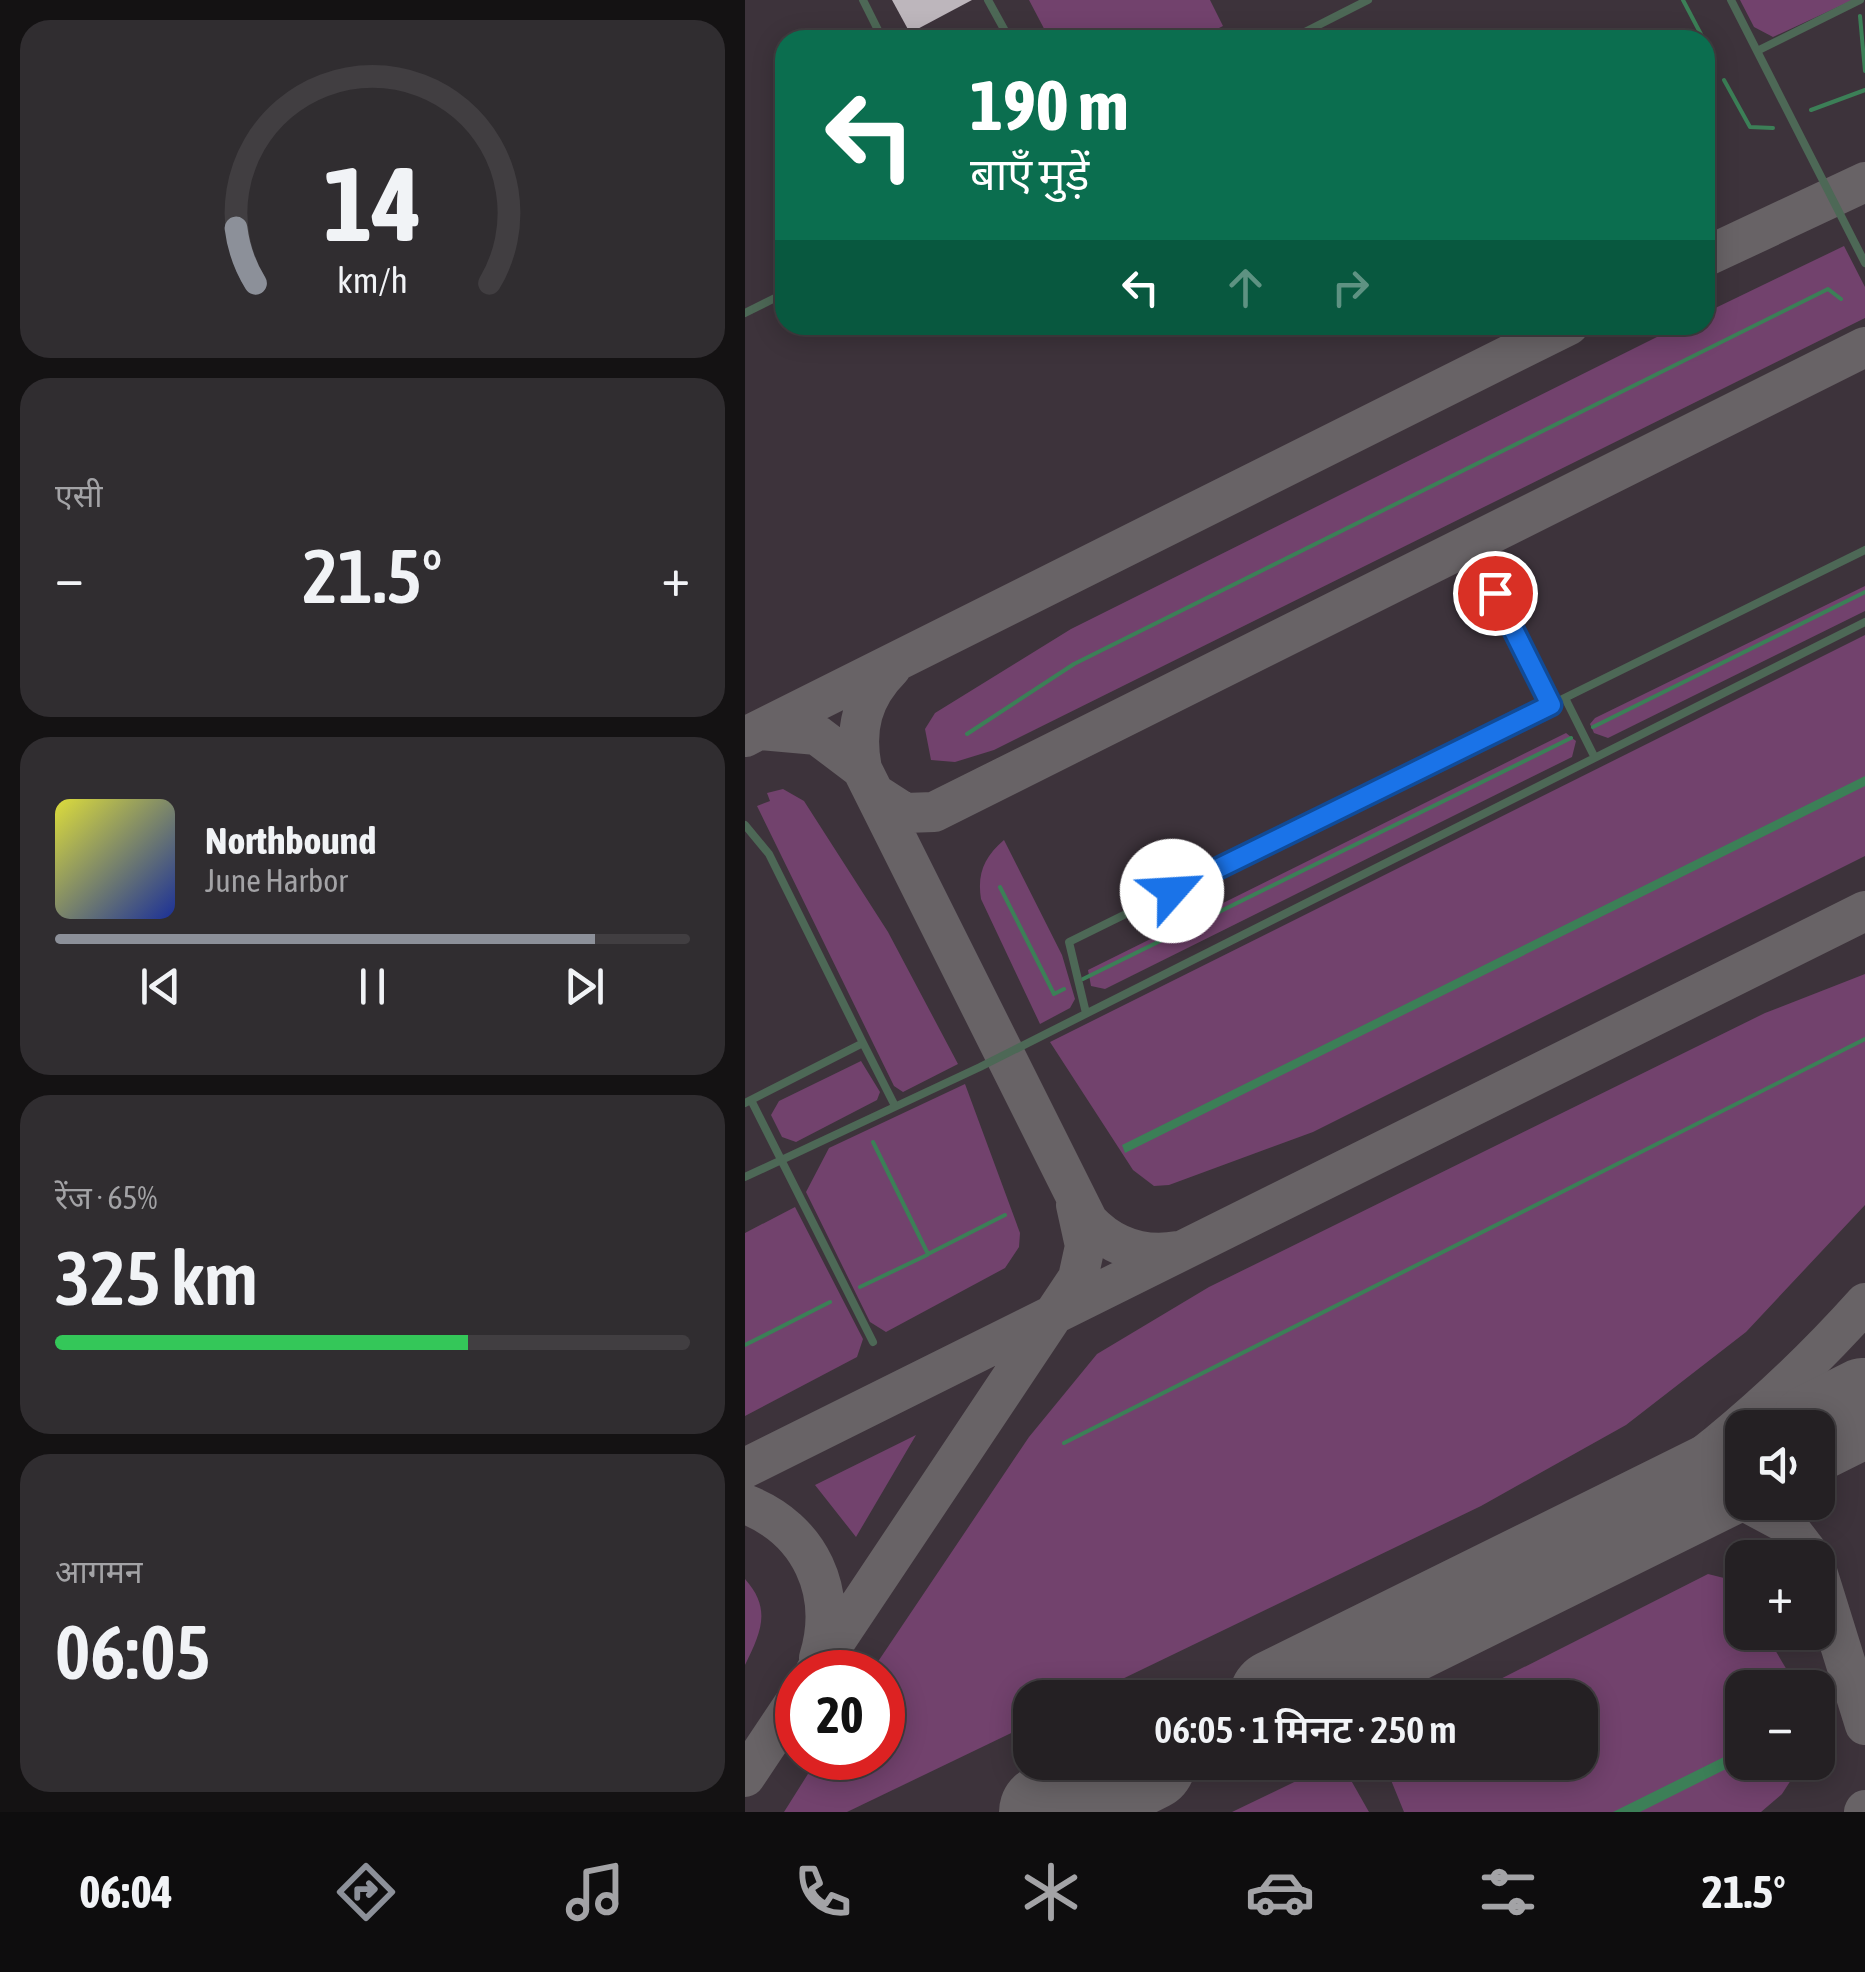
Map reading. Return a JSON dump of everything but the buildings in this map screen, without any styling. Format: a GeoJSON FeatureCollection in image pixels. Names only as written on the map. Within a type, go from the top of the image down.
{"type":"FeatureCollection","features":[{"type":"Feature","properties":{"kind":"lane"},"geometry":{"type":"LineString","coordinates":[[863,0],[878,30]]}},
{"type":"Feature","properties":{"kind":"lane"},"geometry":{"type":"LineString","coordinates":[[988,0],[1005,30]]}},
{"type":"Feature","properties":{"kind":"lane"},"geometry":{"type":"LineString","coordinates":[[1309,30],[1369,0]]}},
{"type":"Feature","properties":{"kind":"lane"},"geometry":{"type":"LineString","coordinates":[[1731,0],[1865,263]]}},
{"type":"Feature","properties":{"kind":"lane"},"geometry":{"type":"LineString","coordinates":[[1757,51],[1859,0]]}},
{"type":"Feature","properties":{"kind":"lane"},"geometry":{"type":"LineString","coordinates":[[745,313],[775,298]]}},
{"type":"Feature","properties":{"kind":"lane"},"geometry":{"type":"LineString","coordinates":[[1087,1013],[1069,942],[1865,550]]}},
{"type":"Feature","properties":{"kind":"lane"},"geometry":{"type":"LineString","coordinates":[[1495,593],[1551,705]]}},
{"type":"Feature","properties":{"kind":"lane"},"geometry":{"type":"LineString","coordinates":[[745,1177],[1087,1013],[1865,622]]}},
{"type":"Feature","properties":{"kind":"lane"},"geometry":{"type":"LineString","coordinates":[[1565,698],[1593,756]]}},
{"type":"Feature","properties":{"kind":"lane"},"geometry":{"type":"LineString","coordinates":[[745,825],[769,854],[894,1104]]}},
{"type":"Feature","properties":{"kind":"lane"},"geometry":{"type":"LineString","coordinates":[[863,1043],[748,1101],[873,1342]]}},
{"type":"Feature","properties":{"kind":"shaded area"},"geometry":{"type":"Polygon","coordinates":[[[745,0],[1865,0],[1865,1812],[745,1812],[745,0]]]}},
{"type":"Feature","properties":{"kind":"shaded area"},"geometry":{"type":"Polygon","coordinates":[[[1029,0],[1210,0],[1223,26],[1215,30],[1045,30],[1029,0]]]}},
{"type":"Feature","properties":{"kind":"shaded area"},"geometry":{"type":"Polygon","coordinates":[[[1740,0],[1853,0],[1773,37],[1754,27],[1740,0]]]}},
{"type":"Feature","properties":{"kind":"shaded area"},"geometry":{"type":"Polygon","coordinates":[[[1844,246],[1865,287],[1865,318],[994,750],[955,762],[931,760],[925,729],[935,713],[1071,629],[1661,335],[1715,335],[1715,308],[1844,246]]]}},
{"type":"Feature","properties":{"kind":"shaded area"},"geometry":{"type":"Polygon","coordinates":[[[1865,586],[1865,611],[1608,738],[1594,733],[1590,724],[1595,718],[1865,586]]]}},
{"type":"Feature","properties":{"kind":"shaded area"},"geometry":{"type":"Polygon","coordinates":[[[1865,635],[1865,856],[1313,1132],[1169,1185],[1154,1186],[1133,1170],[1050,1042],[1865,635]]]}},
{"type":"Feature","properties":{"kind":"shaded area"},"geometry":{"type":"Polygon","coordinates":[[[1566,733],[1576,741],[1572,757],[1105,989],[1091,986],[1088,970],[1566,733]]]}},
{"type":"Feature","properties":{"kind":"shaded area"},"geometry":{"type":"Polygon","coordinates":[[[1865,776],[1865,786],[1125,1153],[1122,1145],[1865,776]]]}},
{"type":"Feature","properties":{"kind":"shaded area"},"geometry":{"type":"Polygon","coordinates":[[[783,789],[804,801],[888,932],[958,1064],[903,1092],[894,1086],[757,806],[770,801],[767,793],[783,789]]]}},
{"type":"Feature","properties":{"kind":"shaded area"},"geometry":{"type":"Polygon","coordinates":[[[1004,840],[1062,955],[1075,999],[1070,1008],[1040,1024],[981,899],[983,866],[1004,840]]]}},
{"type":"Feature","properties":{"kind":"shaded area"},"geometry":{"type":"Polygon","coordinates":[[[1865,974],[1865,1205],[1746,1332],[1626,1425],[1481,1506],[1120,1680],[1013,1680],[1013,1732],[847,1812],[784,1812],[804,1780],[905,1780],[905,1650],[886,1650],[1029,1437],[1097,1354],[1209,1287],[1765,1013],[1865,974]]]}},
{"type":"Feature","properties":{"kind":"shaded area"},"geometry":{"type":"Polygon","coordinates":[[[861,1061],[880,1092],[877,1100],[796,1142],[782,1137],[771,1115],[779,1101],[861,1061]]]}},
{"type":"Feature","properties":{"kind":"shaded area"},"geometry":{"type":"Polygon","coordinates":[[[965,1084],[1020,1233],[1019,1247],[1005,1268],[886,1332],[870,1322],[806,1192],[829,1148],[965,1084]]]}},
{"type":"Feature","properties":{"kind":"shaded area"},"geometry":{"type":"Polygon","coordinates":[[[795,1207],[863,1339],[857,1357],[745,1416],[745,1233],[795,1207]]]}},
{"type":"Feature","properties":{"kind":"shaded area"},"geometry":{"type":"Polygon","coordinates":[[[916,1435],[856,1537],[815,1485],[916,1435]]]}},
{"type":"Feature","properties":{"kind":"shaded area"},"geometry":{"type":"Polygon","coordinates":[[[1708,1574],[1725,1578],[1725,1650],[1775,1650],[1787,1670],[1725,1670],[1725,1780],[1791,1780],[1761,1812],[1404,1812],[1391,1780],[1598,1780],[1598,1680],[1499,1680],[1708,1574]]]}},
{"type":"Feature","properties":{"kind":"shaded area"},"geometry":{"type":"Polygon","coordinates":[[[745,1579],[759,1600],[761,1621],[745,1665],[745,1579]]]}},
{"type":"Feature","properties":{"kind":"shaded area"},"geometry":{"type":"Polygon","coordinates":[[[1725,1756],[1725,1770],[1640,1812],[1613,1812],[1725,1756]]]}},
{"type":"Feature","properties":{"kind":"shaded area"},"geometry":{"type":"Polygon","coordinates":[[[1298,1780],[1351,1780],[1369,1812],[1232,1812],[1298,1780]]]}},
{"type":"Feature","properties":{"kind":"waterway"},"geometry":{"type":"LineString","coordinates":[[1683,0],[1699,30]]}},
{"type":"Feature","properties":{"kind":"waterway"},"geometry":{"type":"LineString","coordinates":[[1860,16],[1865,71]]}},
{"type":"Feature","properties":{"kind":"waterway"},"geometry":{"type":"LineString","coordinates":[[1724,80],[1750,127],[1773,128]]}},
{"type":"Feature","properties":{"kind":"waterway"},"geometry":{"type":"LineString","coordinates":[[1811,110],[1865,90]]}},
{"type":"Feature","properties":{"kind":"waterway"},"geometry":{"type":"LineString","coordinates":[[967,734],[1074,664],[1828,289],[1841,299]]}},
{"type":"Feature","properties":{"kind":"waterway"},"geometry":{"type":"LineString","coordinates":[[1593,727],[1865,592]]}},
{"type":"Feature","properties":{"kind":"waterway"},"geometry":{"type":"LineString","coordinates":[[1083,979],[1571,738]]}},
{"type":"Feature","properties":{"kind":"waterway"},"geometry":{"type":"LineString","coordinates":[[1000,887],[1054,994],[1064,989]]}},
{"type":"Feature","properties":{"kind":"waterway"},"geometry":{"type":"LineString","coordinates":[[1064,1443],[1865,1039]]}},
{"type":"Feature","properties":{"kind":"waterway"},"geometry":{"type":"LineString","coordinates":[[873,1142],[928,1254],[1005,1215]]}},
{"type":"Feature","properties":{"kind":"waterway"},"geometry":{"type":"LineString","coordinates":[[860,1287],[927,1255]]}},
{"type":"Feature","properties":{"kind":"waterway"},"geometry":{"type":"LineString","coordinates":[[745,1345],[830,1302]]}},
{"type":"Feature","properties":{"kind":"taxiway"},"geometry":{"type":"LineString","coordinates":[[1715,252],[1865,182]]}},
{"type":"Feature","properties":{"kind":"taxiway"},"geometry":{"type":"LineString","coordinates":[[745,737],[1549,335]]}},
{"type":"Feature","properties":{"kind":"taxiway"},"geometry":{"type":"LineString","coordinates":[[874,793],[905,813],[934,812],[1865,347]]}},
{"type":"Feature","properties":{"kind":"taxiway"},"geometry":{"type":"LineString","coordinates":[[891,668],[873,690],[863,714],[859,740],[862,769],[1088,1221],[1108,1238],[1129,1248],[1153,1253],[1178,1251]]}},
{"type":"Feature","properties":{"kind":"taxiway"},"geometry":{"type":"LineString","coordinates":[[761,730],[817,735],[862,769]]}},
{"type":"Feature","properties":{"kind":"taxiway"},"geometry":{"type":"LineString","coordinates":[[745,1468],[1865,911]]}},
{"type":"Feature","properties":{"kind":"taxiway"},"geometry":{"type":"LineString","coordinates":[[830,1650],[1078,1278],[1085,1246],[1076,1205]]}},
{"type":"Feature","properties":{"kind":"taxiway"},"geometry":{"type":"LineString","coordinates":[[1553,1561],[1639,1504],[1718,1444],[1793,1377],[1865,1303]]}},
{"type":"Feature","properties":{"kind":"taxiway"},"geometry":{"type":"LineString","coordinates":[[1660,1509],[1702,1498],[1725,1500]]}},
{"type":"Feature","properties":{"kind":"taxiway"},"geometry":{"type":"LineString","coordinates":[[745,1504],[787,1529],[814,1566],[825,1610],[821,1650]]}},
{"type":"Feature","properties":{"kind":"taxiway"},"geometry":{"type":"LineString","coordinates":[[1779,1520],[1798,1540]]}},
{"type":"Feature","properties":{"kind":"taxiway"},"geometry":{"type":"LineString","coordinates":[[1835,1629],[1865,1725]]}},
{"type":"Feature","properties":{"kind":"taxiway"},"geometry":{"type":"LineString","coordinates":[[745,1777],[775,1732]]}},
{"type":"Feature","properties":{"kind":"runway"},"geometry":{"type":"LineString","coordinates":[[1835,1422],[1865,1407]]}},
{"type":"Feature","properties":{"kind":"runway"},"geometry":{"type":"LineString","coordinates":[[1314,1680],[1725,1477]]}},
{"type":"Feature","properties":{"kind":"runway"},"geometry":{"type":"LineString","coordinates":[[1048,1812],[1111,1780]]}},
{"type":"Feature","properties":{"kind":"route"},"geometry":{"type":"LineString","coordinates":[[1172,891],[1551,705],[1495,593]]}}]}
